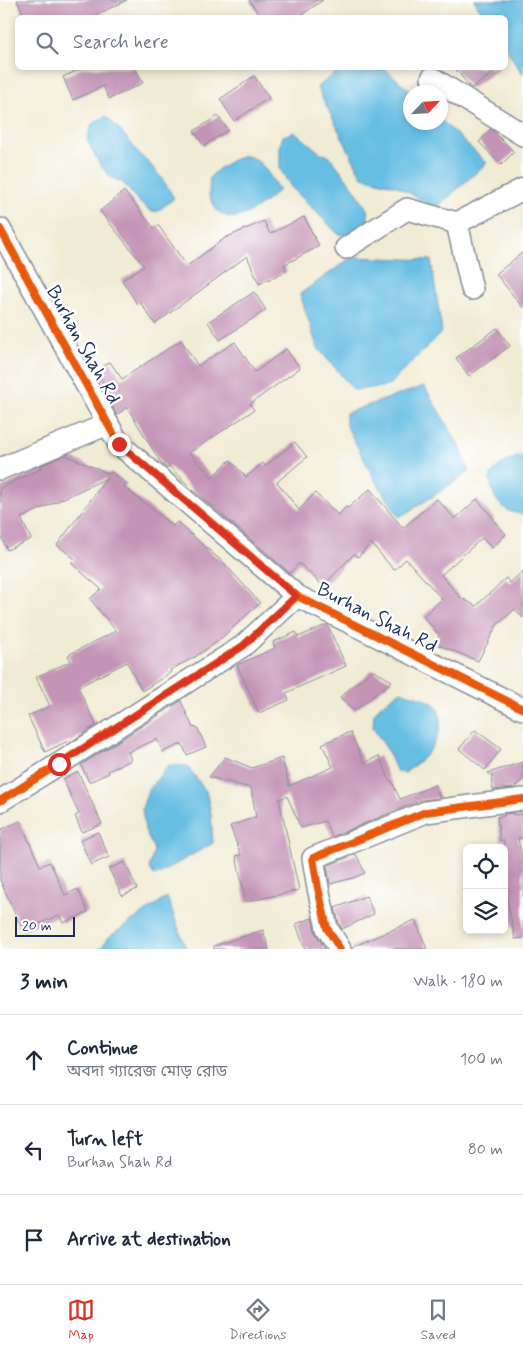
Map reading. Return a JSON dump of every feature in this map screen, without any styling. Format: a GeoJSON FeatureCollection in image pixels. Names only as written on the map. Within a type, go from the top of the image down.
{"type":"FeatureCollection","features":[{"type":"Feature","properties":{"kind":"street"},"geometry":{"type":"LineString","coordinates":[[432,78],[523,135]]}},
{"type":"Feature","properties":{"kind":"street"},"geometry":{"type":"LineString","coordinates":[[346,248],[407,209],[457,223],[523,188]]}},
{"type":"Feature","properties":{"kind":"street"},"geometry":{"type":"LineString","coordinates":[[457,223],[472,289]]}},
{"type":"Feature","properties":{"kind":"street","name":"Burhan Shah Rd"},"geometry":{"type":"LineString","coordinates":[[0,229],[119,444],[296,596],[523,709]]}},
{"type":"Feature","properties":{"kind":"street"},"geometry":{"type":"LineString","coordinates":[[0,469],[108,424]]}},
{"type":"Feature","properties":{"kind":"street"},"geometry":{"type":"LineString","coordinates":[[0,800],[243,646],[296,596]]}},
{"type":"Feature","properties":{"kind":"street"},"geometry":{"type":"LineString","coordinates":[[340,949],[327,928],[313,858],[426,812],[523,799]]}},
{"type":"Feature","properties":{"kind":"water"},"geometry":{"type":"Polygon","coordinates":[[[474,0],[523,0],[523,75],[508,51],[508,15],[484,15],[474,0]]]}},
{"type":"Feature","properties":{"kind":"water"},"geometry":{"type":"Polygon","coordinates":[[[340,70],[386,70],[403,85],[403,130],[448,130],[448,127],[487,163],[436,208],[397,186],[362,177],[317,87],[340,70]]]}},
{"type":"Feature","properties":{"kind":"water"},"geometry":{"type":"Polygon","coordinates":[[[106,116],[149,163],[163,180],[174,198],[158,211],[152,212],[140,203],[122,182],[110,177],[99,163],[87,140],[92,124],[106,116]]]}},
{"type":"Feature","properties":{"kind":"water"},"geometry":{"type":"Polygon","coordinates":[[[295,132],[319,152],[330,157],[367,209],[369,227],[357,236],[338,234],[291,187],[280,169],[280,146],[283,136],[295,132]]]}},
{"type":"Feature","properties":{"kind":"water"},"geometry":{"type":"Polygon","coordinates":[[[244,156],[255,159],[260,163],[279,190],[250,212],[237,217],[229,217],[217,211],[209,195],[210,177],[226,164],[244,156]]]}},
{"type":"Feature","properties":{"kind":"water"},"geometry":{"type":"Polygon","coordinates":[[[352,257],[431,260],[442,332],[388,386],[354,390],[317,347],[300,294],[352,257]]]}},
{"type":"Feature","properties":{"kind":"water"},"geometry":{"type":"Polygon","coordinates":[[[424,386],[461,449],[469,472],[399,517],[375,480],[346,425],[346,413],[424,386]]]}},
{"type":"Feature","properties":{"kind":"water"},"geometry":{"type":"Polygon","coordinates":[[[523,455],[523,514],[507,510],[499,503],[490,481],[492,475],[499,467],[523,455]]]}},
{"type":"Feature","properties":{"kind":"water"},"geometry":{"type":"Polygon","coordinates":[[[401,691],[431,702],[436,707],[440,721],[438,736],[430,749],[424,757],[405,773],[397,772],[387,749],[373,728],[374,714],[380,706],[401,691]]]}},
{"type":"Feature","properties":{"kind":"water"},"geometry":{"type":"Polygon","coordinates":[[[169,765],[187,766],[206,791],[211,813],[213,843],[155,876],[149,868],[154,850],[145,830],[142,809],[148,790],[169,765]]]}},
{"type":"Feature","properties":{"kind":"water"},"geometry":{"type":"Polygon","coordinates":[[[167,897],[186,949],[101,949],[109,937],[167,897]]]}},
{"type":"Feature","properties":{"kind":"building"},"geometry":{"type":"Polygon","coordinates":[[[17,0],[127,0],[96,15],[24,15],[17,0]]]}},
{"type":"Feature","properties":{"kind":"building"},"geometry":{"type":"Polygon","coordinates":[[[249,0],[323,0],[301,15],[259,15],[249,0]]]}},
{"type":"Feature","properties":{"kind":"building"},"geometry":{"type":"Polygon","coordinates":[[[79,70],[136,70],[143,83],[109,99],[103,86],[73,100],[63,77],[79,70]]]}},
{"type":"Feature","properties":{"kind":"building"},"geometry":{"type":"Polygon","coordinates":[[[457,70],[497,70],[472,88],[457,70]]]}},
{"type":"Feature","properties":{"kind":"building"},"geometry":{"type":"Polygon","coordinates":[[[254,76],[269,98],[234,121],[220,99],[254,76]]]}},
{"type":"Feature","properties":{"kind":"building"},"geometry":{"type":"Polygon","coordinates":[[[218,116],[228,130],[204,146],[194,131],[218,116]]]}},
{"type":"Feature","properties":{"kind":"building"},"geometry":{"type":"Polygon","coordinates":[[[491,129],[514,152],[501,165],[479,142],[491,129]]]}},
{"type":"Feature","properties":{"kind":"building"},"geometry":{"type":"Polygon","coordinates":[[[124,191],[154,228],[158,225],[187,266],[225,238],[264,221],[270,234],[304,217],[319,246],[284,265],[287,271],[259,284],[247,256],[155,324],[140,302],[137,304],[122,280],[144,266],[100,211],[124,191]]]}},
{"type":"Feature","properties":{"kind":"building"},"geometry":{"type":"Polygon","coordinates":[[[523,252],[523,308],[496,274],[523,252]]]}},
{"type":"Feature","properties":{"kind":"building"},"geometry":{"type":"Polygon","coordinates":[[[254,292],[266,310],[220,340],[208,322],[254,292]]]}},
{"type":"Feature","properties":{"kind":"building"},"geometry":{"type":"Polygon","coordinates":[[[497,328],[510,346],[469,376],[456,358],[497,328]]]}},
{"type":"Feature","properties":{"kind":"building"},"geometry":{"type":"Polygon","coordinates":[[[181,340],[198,366],[235,342],[255,372],[286,349],[300,368],[250,404],[254,410],[189,453],[212,477],[230,460],[246,477],[263,463],[265,466],[295,442],[307,457],[277,482],[299,510],[315,493],[338,515],[370,489],[403,528],[437,499],[455,519],[477,499],[506,534],[492,548],[482,538],[441,575],[460,597],[476,606],[506,578],[510,583],[523,571],[523,618],[515,609],[497,625],[478,661],[436,644],[439,635],[423,616],[442,599],[406,559],[394,570],[371,543],[358,557],[354,554],[323,586],[299,563],[290,573],[193,490],[169,466],[167,468],[161,463],[127,407],[117,415],[108,397],[111,395],[96,371],[110,362],[122,379],[181,340]]]}},
{"type":"Feature","properties":{"kind":"building"},"geometry":{"type":"Polygon","coordinates":[[[65,455],[110,474],[111,472],[127,484],[124,487],[173,526],[177,522],[225,564],[260,603],[218,641],[195,657],[170,670],[171,672],[142,691],[127,662],[78,687],[96,725],[71,742],[70,740],[45,752],[28,716],[50,706],[36,677],[71,661],[68,655],[116,631],[90,599],[101,589],[71,563],[75,559],[57,545],[107,478],[21,518],[31,539],[7,550],[0,534],[0,488],[41,469],[40,466],[65,455]]]}},
{"type":"Feature","properties":{"kind":"building"},"geometry":{"type":"Polygon","coordinates":[[[326,625],[346,666],[286,693],[289,700],[259,713],[237,665],[275,648],[273,642],[296,632],[298,637],[326,625]]]}},
{"type":"Feature","properties":{"kind":"building"},"geometry":{"type":"Polygon","coordinates":[[[372,670],[392,681],[354,711],[340,697],[372,670]]]}},
{"type":"Feature","properties":{"kind":"building"},"geometry":{"type":"Polygon","coordinates":[[[181,701],[193,728],[197,727],[206,747],[187,755],[182,744],[163,752],[157,739],[128,752],[131,760],[89,782],[81,765],[181,701]]]}},
{"type":"Feature","properties":{"kind":"building"},"geometry":{"type":"Polygon","coordinates":[[[475,730],[501,749],[485,770],[459,749],[475,730]]]}},
{"type":"Feature","properties":{"kind":"building"},"geometry":{"type":"Polygon","coordinates":[[[350,732],[364,763],[379,756],[400,799],[435,785],[440,798],[421,800],[332,837],[325,821],[301,828],[287,796],[279,799],[299,890],[246,902],[236,856],[241,855],[230,826],[256,817],[251,788],[209,777],[225,757],[252,768],[282,758],[289,786],[333,767],[322,744],[350,732]]]}},
{"type":"Feature","properties":{"kind":"building"},"geometry":{"type":"Polygon","coordinates":[[[523,762],[523,779],[514,788],[493,790],[491,778],[493,777],[488,773],[523,762]]]}},
{"type":"Feature","properties":{"kind":"building"},"geometry":{"type":"Polygon","coordinates":[[[78,772],[102,824],[82,832],[75,816],[79,814],[63,779],[78,772]]]}},
{"type":"Feature","properties":{"kind":"building"},"geometry":{"type":"Polygon","coordinates":[[[504,814],[523,814],[523,838],[518,838],[523,865],[523,938],[515,939],[508,903],[508,844],[504,844],[504,840],[500,841],[497,817],[504,816],[504,814]]]}},
{"type":"Feature","properties":{"kind":"building"},"geometry":{"type":"Polygon","coordinates":[[[20,821],[40,866],[50,862],[65,895],[78,889],[88,912],[63,923],[59,915],[23,931],[0,880],[0,830],[20,821]]]}},
{"type":"Feature","properties":{"kind":"building"},"geometry":{"type":"Polygon","coordinates":[[[98,832],[109,857],[91,865],[80,840],[98,832]]]}},
{"type":"Feature","properties":{"kind":"building"},"geometry":{"type":"Polygon","coordinates":[[[356,854],[365,873],[330,884],[327,866],[356,854]]]}},
{"type":"Feature","properties":{"kind":"building"},"geometry":{"type":"Polygon","coordinates":[[[125,862],[137,889],[122,896],[109,869],[125,862]]]}},
{"type":"Feature","properties":{"kind":"building"},"geometry":{"type":"Polygon","coordinates":[[[366,896],[374,914],[342,929],[335,908],[366,896]]]}},
{"type":"Feature","properties":{"kind":"building"},"geometry":{"type":"Polygon","coordinates":[[[312,918],[316,934],[325,949],[305,949],[296,924],[312,918]]]}},
{"type":"Feature","properties":{"kind":"building"},"geometry":{"type":"Polygon","coordinates":[[[415,920],[427,949],[352,949],[352,947],[415,920]]]}},
{"type":"Feature","properties":{"kind":"building"},"geometry":{"type":"Polygon","coordinates":[[[263,930],[269,949],[214,949],[214,946],[263,930]]]}},
{"type":"Feature","properties":{"kind":"cycle path"},"geometry":{"type":"LineString","coordinates":[[0,229],[119,444],[297,596],[523,709]]}},
{"type":"Feature","properties":{"kind":"cycle path"},"geometry":{"type":"LineString","coordinates":[[0,801],[243,646],[297,596]]}},
{"type":"Feature","properties":{"kind":"cycle path"},"geometry":{"type":"LineString","coordinates":[[340,949],[327,928],[313,858],[426,812],[523,799]]}},
{"type":"Feature","properties":{"kind":"route"},"geometry":{"type":"LineString","coordinates":[[59,764],[243,646],[296,596],[119,444]]}}]}
